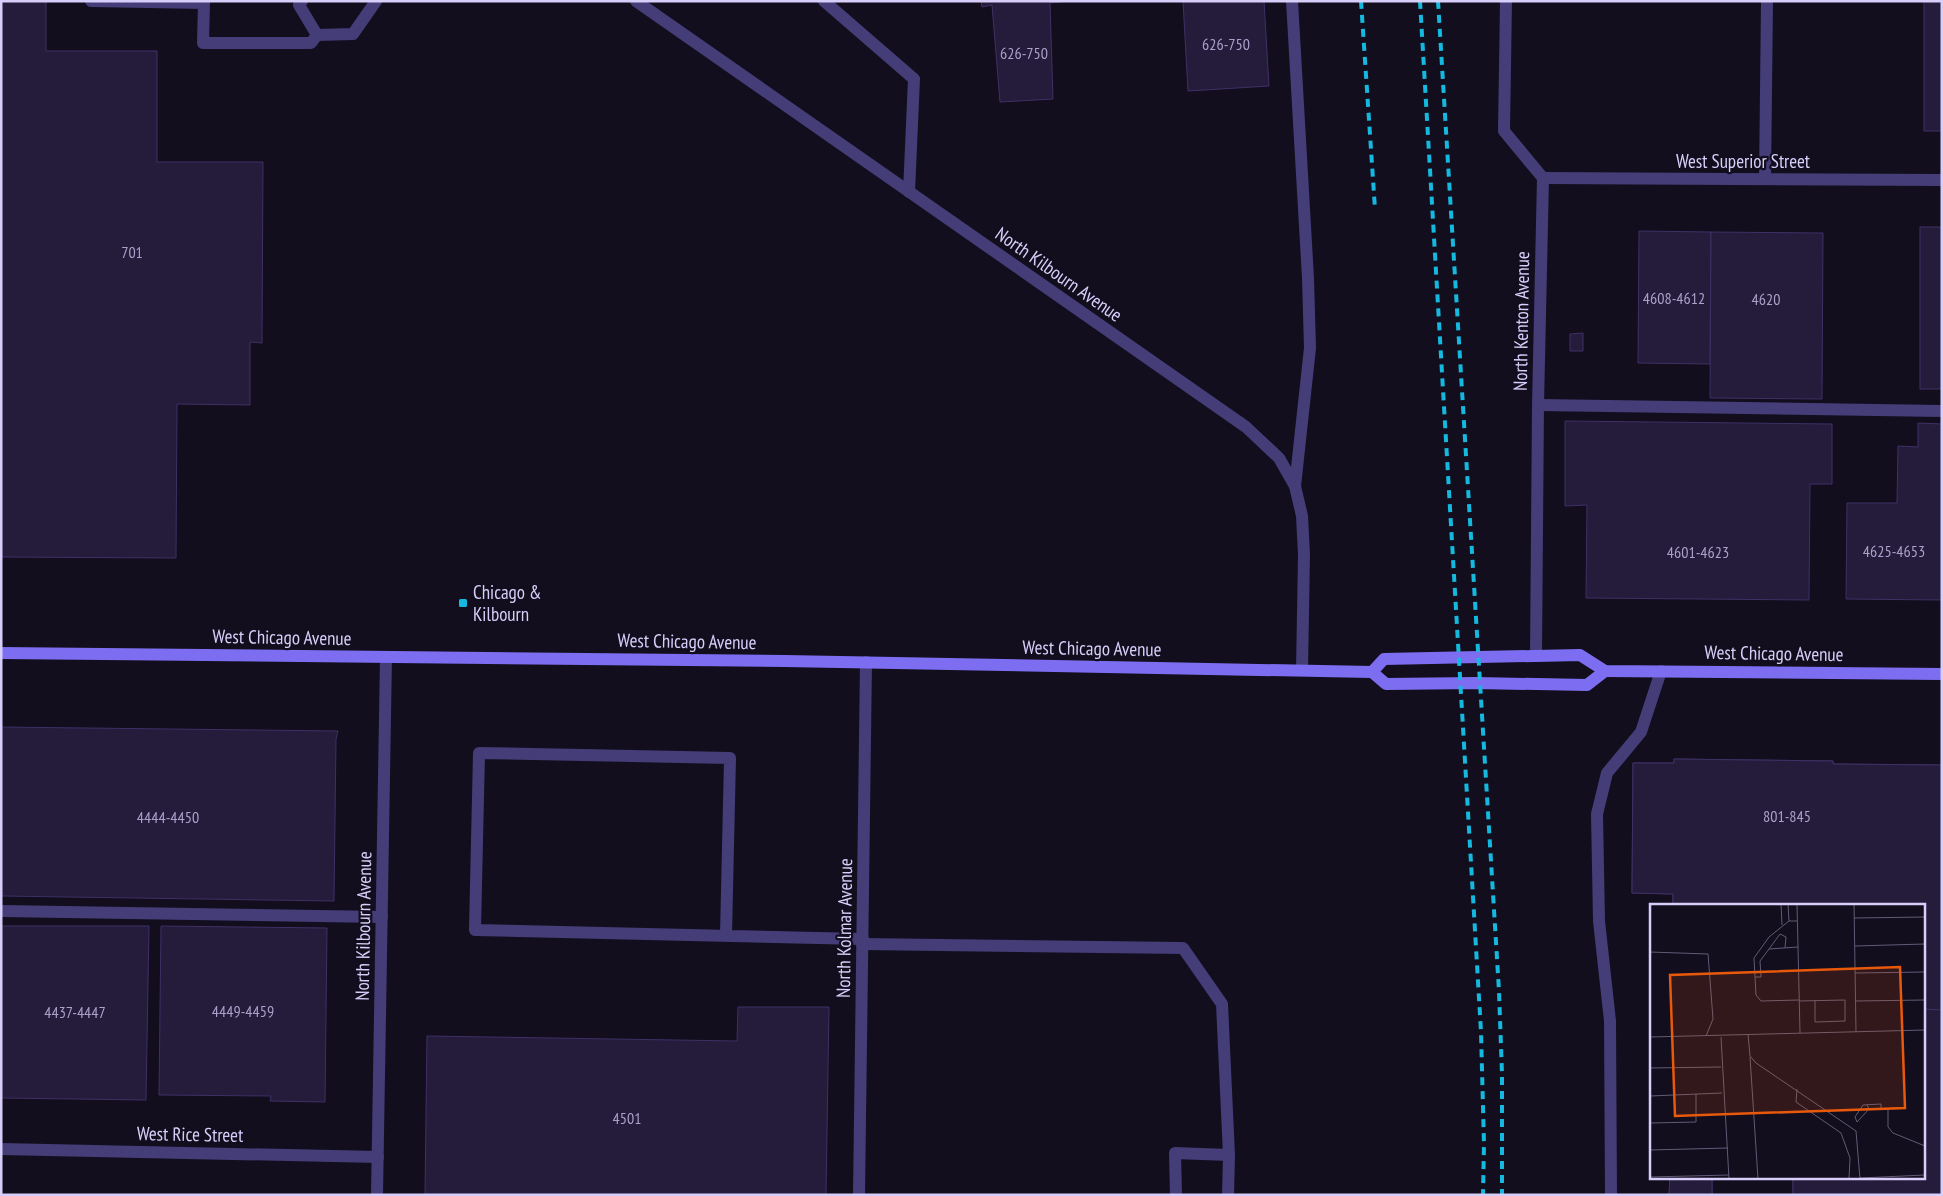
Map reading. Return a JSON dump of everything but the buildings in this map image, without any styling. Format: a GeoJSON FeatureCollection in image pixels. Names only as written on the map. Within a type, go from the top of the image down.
{"type":"FeatureCollection","features":[{"type":"Feature","properties":{"kind":"main road","name":"West Chicago Avenue"},"geometry":{"type":"LineString","coordinates":[[1,653],[866,662],[1302,670],[1372,672],[1386,684],[1494,683],[1587,685],[1606,671],[1942,674]]}},
{"type":"Feature","properties":{"kind":"main road"},"geometry":{"type":"LineString","coordinates":[[1372,672],[1384,659],[1580,655],[1606,671]]}},
{"type":"Feature","properties":{"kind":"street"},"geometry":{"type":"LineString","coordinates":[[91,1],[204,3],[203,43],[311,43],[317,35]]}},
{"type":"Feature","properties":{"kind":"street"},"geometry":{"type":"LineString","coordinates":[[302,1],[299,5],[317,35]]}},
{"type":"Feature","properties":{"kind":"street"},"geometry":{"type":"LineString","coordinates":[[317,35],[352,34],[376,1]]}},
{"type":"Feature","properties":{"kind":"street","name":"North Kilbourn Avenue"},"geometry":{"type":"LineString","coordinates":[[636,1],[1246,427],[1279,458],[1295,486],[1302,516],[1302,670]]}},
{"type":"Feature","properties":{"kind":"street"},"geometry":{"type":"LineString","coordinates":[[824,1],[914,79],[909,192]]}},
{"type":"Feature","properties":{"kind":"street"},"geometry":{"type":"LineString","coordinates":[[1292,1],[1310,348],[1295,486]]}},
{"type":"Feature","properties":{"kind":"street"},"geometry":{"type":"LineString","coordinates":[[1506,1],[1504,131],[1543,178]]}},
{"type":"Feature","properties":{"kind":"street"},"geometry":{"type":"LineString","coordinates":[[1765,179],[1766,1]]}},
{"type":"Feature","properties":{"kind":"street","name":"West Superior Street"},"geometry":{"type":"LineString","coordinates":[[1543,178],[1942,180]]}},
{"type":"Feature","properties":{"kind":"street","name":"North Kenton Avenue"},"geometry":{"type":"LineString","coordinates":[[1536,656],[1538,405],[1543,178]]}},
{"type":"Feature","properties":{"kind":"street"},"geometry":{"type":"LineString","coordinates":[[1538,405],[1942,411]]}},
{"type":"Feature","properties":{"kind":"street","name":"North Kilbourn Avenue"},"geometry":{"type":"LineString","coordinates":[[377,1195],[386,657]]}},
{"type":"Feature","properties":{"kind":"street","name":"North Kolmar Avenue"},"geometry":{"type":"LineString","coordinates":[[859,1195],[866,662]]}},
{"type":"Feature","properties":{"kind":"street"},"geometry":{"type":"LineString","coordinates":[[1611,1195],[1610,1021],[1599,921],[1597,814],[1606,773],[1641,732],[1661,671]]}},
{"type":"Feature","properties":{"kind":"street"},"geometry":{"type":"LineString","coordinates":[[726,935],[730,758],[479,753],[476,930],[726,935],[862,942],[1183,948],[1222,1004],[1229,1155],[1228,1195]]}},
{"type":"Feature","properties":{"kind":"street"},"geometry":{"type":"LineString","coordinates":[[1,912],[382,917]]}},
{"type":"Feature","properties":{"kind":"street","name":"West Rice Street"},"geometry":{"type":"LineString","coordinates":[[1,1149],[378,1157]]}},
{"type":"Feature","properties":{"kind":"street"},"geometry":{"type":"LineString","coordinates":[[1176,1195],[1175,1153],[1229,1155]]}},
{"type":"Feature","properties":{"kind":"railway"},"geometry":{"type":"LineString","coordinates":[[1361,1],[1375,209]]}},
{"type":"Feature","properties":{"kind":"railway"},"geometry":{"type":"LineString","coordinates":[[1420,1],[1481,1032],[1484,1144],[1483,1195]]}},
{"type":"Feature","properties":{"kind":"railway"},"geometry":{"type":"LineString","coordinates":[[1438,1],[1499,991],[1502,1074],[1502,1195]]}},
{"type":"Feature","properties":{"kind":"place","name":"Chicago & Kilbourn"},"geometry":{"type":"Point","coordinates":[463,603]}}]}
